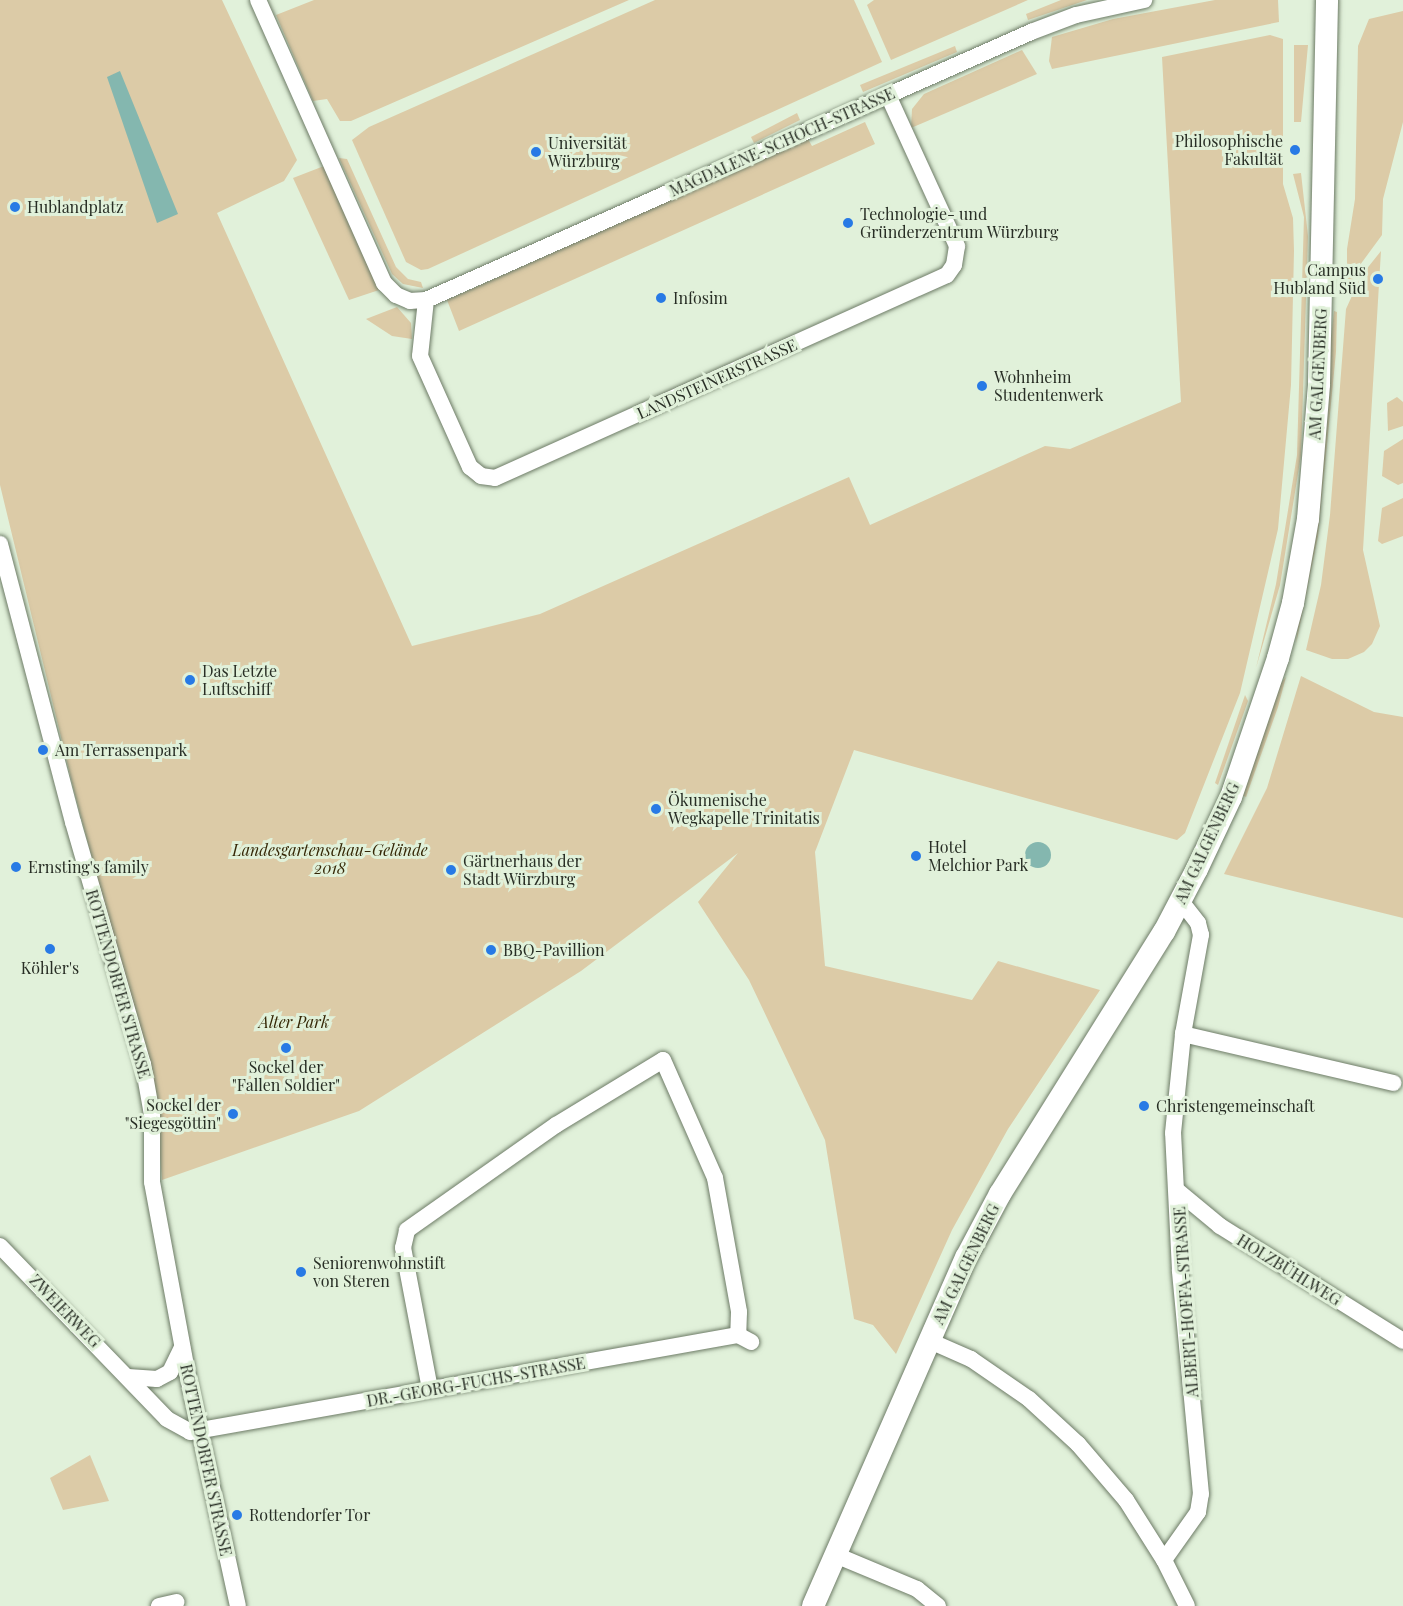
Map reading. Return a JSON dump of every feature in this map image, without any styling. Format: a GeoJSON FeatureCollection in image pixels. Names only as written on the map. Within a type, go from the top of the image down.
{"type":"FeatureCollection","features":[{"type":"Feature","properties":{"kind":"street","name":"MAGDALENE-SCHOCH-STRASSE"},"geometry":{"type":"LineString","coordinates":[[426,300],[888,95],[1066,19],[1144,0]]}},
{"type":"Feature","properties":{"kind":"street","name":"AM GALGENBERG"},"geometry":{"type":"LineString","coordinates":[[813,1606],[838,1556],[967,1256],[1000,1194],[1164,932],[1181,901],[1231,797],[1275,668],[1293,603],[1308,519],[1320,356],[1327,0]]}},
{"type":"Feature","properties":{"kind":"street"},"geometry":{"type":"LineString","coordinates":[[260,3],[384,283],[396,295],[426,300]]}},
{"type":"Feature","properties":{"kind":"street","name":"LANDSTEINERSTRASSE"},"geometry":{"type":"LineString","coordinates":[[426,300],[420,356],[470,466],[481,476],[495,478],[947,275],[954,265],[957,246],[888,95]]}},
{"type":"Feature","properties":{"kind":"street","name":"ROTTENDORFER STRASSE"},"geometry":{"type":"LineString","coordinates":[[0,544],[79,844],[143,1064],[152,1115],[149,1165],[182,1347],[238,1606]]}},
{"type":"Feature","properties":{"kind":"street","name":"ALBERT-HOFFA-STRASSE"},"geometry":{"type":"LineString","coordinates":[[1164,1560],[1198,1512],[1201,1494],[1180,1270],[1179,1192],[1173,1133],[1183,1034],[1201,935],[1198,923],[1181,901]]}},
{"type":"Feature","properties":{"kind":"street"},"geometry":{"type":"LineString","coordinates":[[1183,1034],[1393,1083]]}},
{"type":"Feature","properties":{"kind":"street","name":"DR.-GEORG-FUCHS-STRASSE"},"geometry":{"type":"LineString","coordinates":[[200,1432],[430,1389],[744,1339],[715,1178],[663,1060],[556,1125],[407,1230],[403,1248],[430,1389]]}},
{"type":"Feature","properties":{"kind":"street","name":"HOLZBÜHLWEG"},"geometry":{"type":"LineString","coordinates":[[1179,1192],[1220,1226],[1403,1341]]}},
{"type":"Feature","properties":{"kind":"street","name":"ZWEIERWEG"},"geometry":{"type":"LineString","coordinates":[[0,1245],[166,1419],[190,1432],[200,1432]]}},
{"type":"Feature","properties":{"kind":"street"},"geometry":{"type":"LineString","coordinates":[[930,1341],[971,1359],[1029,1399],[1078,1444],[1126,1500],[1164,1560],[1187,1606]]}},
{"type":"Feature","properties":{"kind":"street"},"geometry":{"type":"LineString","coordinates":[[128,1377],[157,1379],[170,1372],[182,1347]]}},
{"type":"Feature","properties":{"kind":"street"},"geometry":{"type":"LineString","coordinates":[[838,1556],[917,1589],[938,1606]]}},
{"type":"Feature","properties":{"kind":"street"},"geometry":{"type":"LineString","coordinates":[[159,1606],[177,1602]]}},
{"type":"Feature","properties":{"kind":"green space","name":"Landesgartenschau-Gelände 2018"},"geometry":{"type":"Polygon","coordinates":[[[0,0],[222,0],[297,160],[284,181],[217,213],[412,646],[540,614],[849,477],[870,525],[1045,446],[1070,449],[1181,402],[1162,57],[1270,35],[1283,39],[1283,184],[1293,218],[1294,251],[1291,385],[1278,529],[1240,693],[1185,833],[1177,840],[854,750],[815,852],[825,966],[972,1000],[998,961],[1100,990],[1008,1129],[952,1230],[896,1354],[873,1325],[854,1319],[825,1140],[749,980],[698,902],[738,853],[581,971],[359,1111],[162,1180],[155,1095],[73,787],[0,485],[0,0]]]}},
{"type":"Feature","properties":{"kind":"green space"},"geometry":{"type":"Polygon","coordinates":[[[314,0],[629,0],[351,121],[340,121],[327,99],[313,101],[276,15],[314,0]]]}},
{"type":"Feature","properties":{"kind":"green space"},"geometry":{"type":"Polygon","coordinates":[[[655,0],[854,0],[882,62],[428,269],[421,270],[406,262],[352,140],[369,127],[655,0]]]}},
{"type":"Feature","properties":{"kind":"green space"},"geometry":{"type":"Polygon","coordinates":[[[874,0],[1028,0],[891,60],[867,5],[874,0]]]}},
{"type":"Feature","properties":{"kind":"green space"},"geometry":{"type":"Polygon","coordinates":[[[1061,0],[1087,0],[1028,20],[1026,14],[1061,0]]]}},
{"type":"Feature","properties":{"kind":"green space"},"geometry":{"type":"Polygon","coordinates":[[[1215,0],[1278,0],[1279,22],[1052,69],[1049,61],[1052,37],[1113,19],[1215,0]]]}},
{"type":"Feature","properties":{"kind":"green space"},"geometry":{"type":"Polygon","coordinates":[[[1403,11],[1403,122],[1383,199],[1382,235],[1360,265],[1347,292],[1347,249],[1355,199],[1358,46],[1369,19],[1403,11]]]}},
{"type":"Feature","properties":{"kind":"green space"},"geometry":{"type":"Polygon","coordinates":[[[1294,45],[1308,45],[1301,122],[1294,122],[1294,45]]]}},
{"type":"Feature","properties":{"kind":"green space"},"geometry":{"type":"Polygon","coordinates":[[[955,46],[957,52],[863,92],[860,85],[955,46]]]}},
{"type":"Feature","properties":{"kind":"green space"},"geometry":{"type":"Polygon","coordinates":[[[1022,50],[1037,74],[911,128],[912,109],[924,94],[1022,50]]]}},
{"type":"Feature","properties":{"kind":"green space"},"geometry":{"type":"Polygon","coordinates":[[[797,113],[800,120],[754,143],[751,137],[797,113]]]}},
{"type":"Feature","properties":{"kind":"green space"},"geometry":{"type":"Polygon","coordinates":[[[865,122],[875,144],[459,331],[447,300],[808,139],[812,146],[865,122]]]}},
{"type":"Feature","properties":{"kind":"green space"},"geometry":{"type":"Polygon","coordinates":[[[339,158],[347,159],[396,267],[408,279],[421,282],[423,288],[403,284],[392,274],[339,158]]]}},
{"type":"Feature","properties":{"kind":"green space"},"geometry":{"type":"Polygon","coordinates":[[[324,166],[379,290],[349,300],[293,178],[324,166]]]}},
{"type":"Feature","properties":{"kind":"green space"},"geometry":{"type":"Polygon","coordinates":[[[1301,173],[1308,236],[1301,455],[1280,585],[1256,668],[1276,584],[1297,455],[1304,217],[1293,174],[1301,173]]]}},
{"type":"Feature","properties":{"kind":"green space"},"geometry":{"type":"Polygon","coordinates":[[[1381,251],[1363,550],[1380,626],[1372,644],[1364,652],[1348,659],[1332,659],[1306,650],[1321,585],[1330,515],[1346,309],[1361,276],[1381,251]]]}},
{"type":"Feature","properties":{"kind":"green space"},"geometry":{"type":"Polygon","coordinates":[[[397,307],[411,323],[412,339],[392,336],[366,319],[397,307]]]}},
{"type":"Feature","properties":{"kind":"green space"},"geometry":{"type":"Polygon","coordinates":[[[1334,311],[1337,312],[1336,352],[1318,536],[1296,644],[1334,311]]]}},
{"type":"Feature","properties":{"kind":"green space"},"geometry":{"type":"Polygon","coordinates":[[[1397,397],[1403,402],[1403,426],[1388,431],[1387,403],[1397,397]]]}},
{"type":"Feature","properties":{"kind":"green space"},"geometry":{"type":"Polygon","coordinates":[[[1403,439],[1403,483],[1398,485],[1382,476],[1384,451],[1403,439]]]}},
{"type":"Feature","properties":{"kind":"green space"},"geometry":{"type":"Polygon","coordinates":[[[1403,498],[1403,536],[1382,544],[1378,541],[1382,508],[1403,498]]]}},
{"type":"Feature","properties":{"kind":"green space"},"geometry":{"type":"Polygon","coordinates":[[[1301,676],[1374,712],[1403,717],[1403,918],[1224,874],[1267,788],[1301,676]]]}},
{"type":"Feature","properties":{"kind":"green space"},"geometry":{"type":"Polygon","coordinates":[[[1286,677],[1278,707],[1246,797],[1242,795],[1280,684],[1286,677]]]}},
{"type":"Feature","properties":{"kind":"green space"},"geometry":{"type":"Polygon","coordinates":[[[1245,695],[1248,701],[1218,785],[1215,783],[1245,695]]]}},
{"type":"Feature","properties":{"kind":"green space"},"geometry":{"type":"Polygon","coordinates":[[[90,1455],[109,1501],[63,1510],[50,1478],[90,1455]]]}},
{"type":"Feature","properties":{"kind":"water"},"geometry":{"type":"Polygon","coordinates":[[[120,71],[178,214],[157,223],[107,77],[120,71]]]}},
{"type":"Feature","properties":{"kind":"water"},"geometry":{"type":"Polygon","coordinates":[[[1038,842],[1047,846],[1051,855],[1047,864],[1038,868],[1029,864],[1025,855],[1029,846],[1038,842]]]}},
{"type":"Feature","properties":{"kind":"place","name":"Philosophische Fakultät"},"geometry":{"type":"Point","coordinates":[1295,150]}},
{"type":"Feature","properties":{"kind":"place","name":"Universität Würzburg"},"geometry":{"type":"Point","coordinates":[536,152]}},
{"type":"Feature","properties":{"kind":"place","name":"Hublandplatz"},"geometry":{"type":"Point","coordinates":[15,207]}},
{"type":"Feature","properties":{"kind":"place","name":"Technologie- und Gründerzentrum Würzburg"},"geometry":{"type":"Point","coordinates":[848,223]}},
{"type":"Feature","properties":{"kind":"place","name":"Campus Hubland Süd"},"geometry":{"type":"Point","coordinates":[1378,279]}},
{"type":"Feature","properties":{"kind":"place","name":"Infosim"},"geometry":{"type":"Point","coordinates":[661,298]}},
{"type":"Feature","properties":{"kind":"place","name":"Wohnheim Studentenwerk"},"geometry":{"type":"Point","coordinates":[982,386]}},
{"type":"Feature","properties":{"kind":"place","name":"Das Letzte Luftschiff"},"geometry":{"type":"Point","coordinates":[190,680]}},
{"type":"Feature","properties":{"kind":"place","name":"Am Terrassenpark"},"geometry":{"type":"Point","coordinates":[43,750]}},
{"type":"Feature","properties":{"kind":"place","name":"Ökumenische Wegkapelle Trinitatis"},"geometry":{"type":"Point","coordinates":[656,809]}},
{"type":"Feature","properties":{"kind":"place","name":"Hotel Melchior Park"},"geometry":{"type":"Point","coordinates":[916,856]}},
{"type":"Feature","properties":{"kind":"place","name":"Ernsting's family"},"geometry":{"type":"Point","coordinates":[16,867]}},
{"type":"Feature","properties":{"kind":"place","name":"Gärtnerhaus der Stadt Würzburg"},"geometry":{"type":"Point","coordinates":[451,870]}},
{"type":"Feature","properties":{"kind":"place","name":"Köhler's"},"geometry":{"type":"Point","coordinates":[50,949]}},
{"type":"Feature","properties":{"kind":"place","name":"BBQ-Pavillion"},"geometry":{"type":"Point","coordinates":[491,950]}},
{"type":"Feature","properties":{"kind":"place","name":"Sockel der \"Fallen Soldier\""},"geometry":{"type":"Point","coordinates":[286,1048]}},
{"type":"Feature","properties":{"kind":"place","name":"Christengemeinschaft"},"geometry":{"type":"Point","coordinates":[1144,1106]}},
{"type":"Feature","properties":{"kind":"place","name":"Sockel der \"Siegesgöttin\""},"geometry":{"type":"Point","coordinates":[233,1114]}},
{"type":"Feature","properties":{"kind":"place","name":"Seniorenwohnstift von Steren"},"geometry":{"type":"Point","coordinates":[301,1272]}},
{"type":"Feature","properties":{"kind":"place","name":"Rottendorfer Tor"},"geometry":{"type":"Point","coordinates":[237,1515]}},
{"type":"Feature","properties":{"kind":"park label","name":"Alter Park"},"geometry":{"type":"Point","coordinates":[294,1022]}}]}
